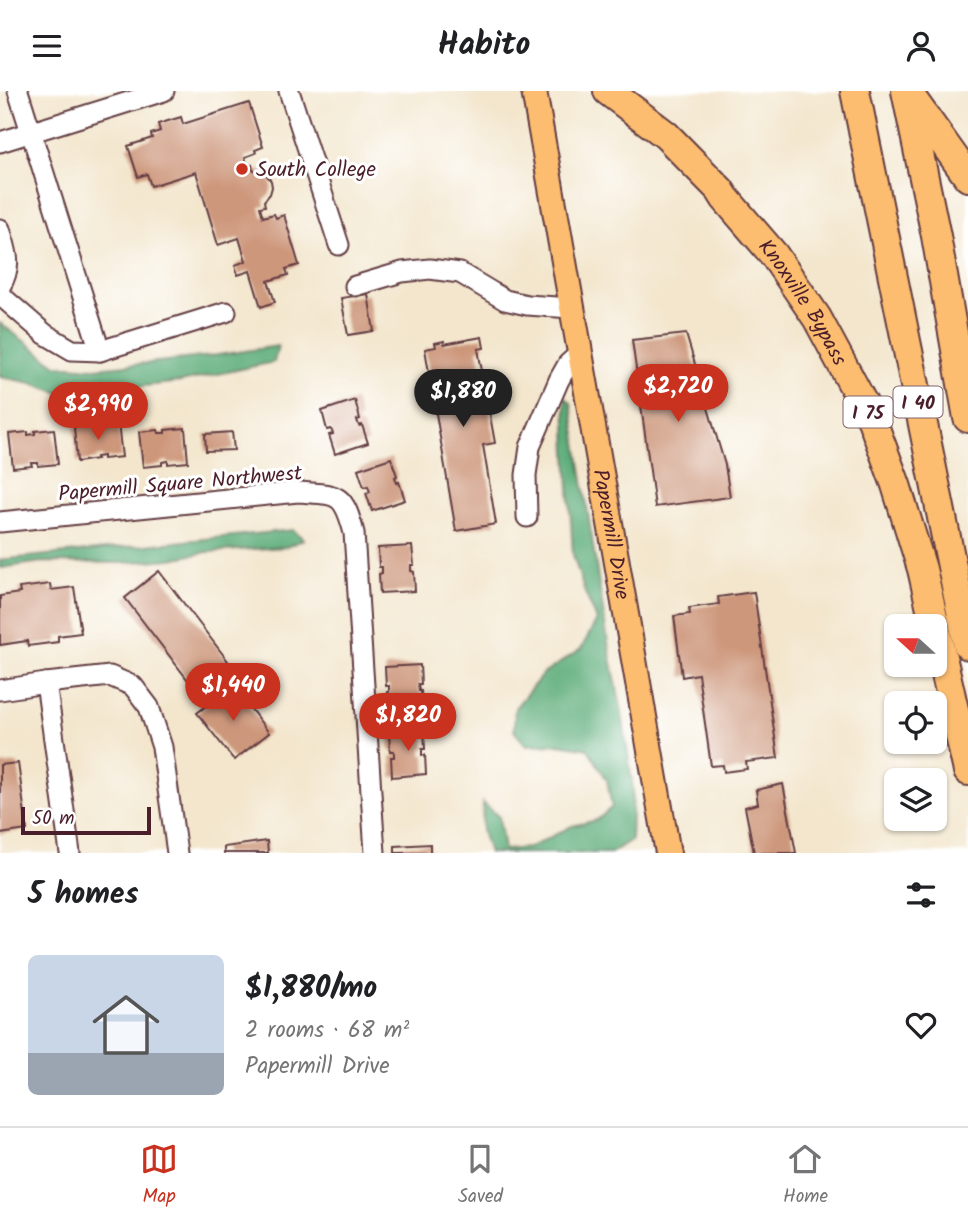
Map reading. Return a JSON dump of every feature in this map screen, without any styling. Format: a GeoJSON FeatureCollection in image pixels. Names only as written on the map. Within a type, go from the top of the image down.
{"type":"FeatureCollection","features":[{"type":"Feature","properties":{"kind":"highway","name":"Knoxville Bypass"},"geometry":{"type":"LineString","coordinates":[[608,91],[666,135],[720,190],[774,255],[817,318],[872,420],[922,569],[968,771]]}},
{"type":"Feature","properties":{"kind":"highway","name":"I 40"},"geometry":{"type":"LineString","coordinates":[[855,91],[968,645]]}},
{"type":"Feature","properties":{"kind":"highway","name":"I 40"},"geometry":{"type":"LineString","coordinates":[[907,91],[968,418]]}},
{"type":"Feature","properties":{"kind":"highway"},"geometry":{"type":"LineString","coordinates":[[907,91],[968,177]]}},
{"type":"Feature","properties":{"kind":"main road","name":"Papermill Drive"},"geometry":{"type":"LineString","coordinates":[[534,91],[668,853]]}},
{"type":"Feature","properties":{"kind":"street"},"geometry":{"type":"LineString","coordinates":[[18,91],[100,351]]}},
{"type":"Feature","properties":{"kind":"street"},"geometry":{"type":"LineString","coordinates":[[0,142],[164,91]]}},
{"type":"Feature","properties":{"kind":"street"},"geometry":{"type":"LineString","coordinates":[[289,91],[339,245]]}},
{"type":"Feature","properties":{"kind":"street"},"geometry":{"type":"LineString","coordinates":[[0,229],[8,255],[8,274],[0,287]]}},
{"type":"Feature","properties":{"kind":"street"},"geometry":{"type":"LineString","coordinates":[[355,286],[402,272],[430,269],[460,273],[505,300],[527,305],[572,308]]}},
{"type":"Feature","properties":{"kind":"street"},"geometry":{"type":"LineString","coordinates":[[0,295],[45,334],[72,350],[100,351],[226,312]]}},
{"type":"Feature","properties":{"kind":"street"},"geometry":{"type":"LineString","coordinates":[[527,517],[526,475],[530,447],[559,380],[568,364],[580,353]]}},
{"type":"Feature","properties":{"kind":"street","name":"Papermill Square Northwest"},"geometry":{"type":"LineString","coordinates":[[0,522],[298,492],[333,494],[347,507],[354,533],[374,853]]}},
{"type":"Feature","properties":{"kind":"street"},"geometry":{"type":"LineString","coordinates":[[0,689],[110,676],[133,686],[149,707],[162,747],[177,853]]}},
{"type":"Feature","properties":{"kind":"street"},"geometry":{"type":"LineString","coordinates":[[46,683],[70,853]]}},
{"type":"Feature","properties":{"kind":"green space"},"geometry":{"type":"Polygon","coordinates":[[[0,323],[56,365],[94,368],[278,346],[274,362],[181,382],[134,387],[106,395],[76,399],[32,383],[0,377],[0,323]]]}},
{"type":"Feature","properties":{"kind":"green space"},"geometry":{"type":"Polygon","coordinates":[[[565,397],[571,403],[608,643],[621,707],[633,789],[631,840],[611,853],[489,853],[482,831],[483,803],[499,817],[504,850],[529,848],[572,826],[597,820],[612,807],[607,780],[588,749],[559,744],[526,745],[514,731],[515,708],[543,674],[581,649],[597,620],[573,555],[565,397]]]}},
{"type":"Feature","properties":{"kind":"green space"},"geometry":{"type":"Polygon","coordinates":[[[293,530],[304,539],[286,547],[207,552],[171,559],[121,563],[42,562],[0,568],[0,560],[293,530]]]}},
{"type":"Feature","properties":{"kind":"building"},"geometry":{"type":"Polygon","coordinates":[[[249,103],[263,147],[245,157],[248,167],[252,165],[253,170],[264,172],[272,187],[264,201],[265,206],[260,207],[263,217],[274,214],[276,218],[284,215],[299,265],[286,269],[288,275],[268,281],[275,302],[261,307],[250,271],[238,275],[235,265],[246,261],[239,238],[218,245],[196,172],[151,186],[147,174],[138,177],[128,146],[152,138],[151,134],[160,131],[158,124],[181,117],[183,124],[249,103]]]}},
{"type":"Feature","properties":{"kind":"building"},"geometry":{"type":"Polygon","coordinates":[[[368,294],[374,331],[348,335],[341,298],[368,294]]]}},
{"type":"Feature","properties":{"kind":"building"},"geometry":{"type":"Polygon","coordinates":[[[686,334],[725,465],[730,497],[655,507],[632,340],[686,334]]]}},
{"type":"Feature","properties":{"kind":"building"},"geometry":{"type":"Polygon","coordinates":[[[482,337],[484,348],[478,349],[495,443],[483,445],[496,524],[456,531],[425,349],[436,347],[435,343],[444,341],[444,344],[482,337]]]}},
{"type":"Feature","properties":{"kind":"building"},"geometry":{"type":"Polygon","coordinates":[[[355,400],[360,419],[357,420],[359,426],[362,425],[368,443],[335,454],[329,435],[333,434],[331,429],[327,430],[322,411],[355,400]]]}},
{"type":"Feature","properties":{"kind":"building"},"geometry":{"type":"Polygon","coordinates":[[[118,423],[122,457],[103,459],[103,456],[77,462],[74,427],[93,425],[94,428],[100,428],[99,425],[118,423]]]}},
{"type":"Feature","properties":{"kind":"building"},"geometry":{"type":"Polygon","coordinates":[[[185,428],[188,462],[168,464],[168,461],[162,462],[162,465],[143,467],[139,432],[158,430],[159,433],[165,433],[165,430],[185,428]]]}},
{"type":"Feature","properties":{"kind":"building"},"geometry":{"type":"Polygon","coordinates":[[[54,429],[58,464],[38,466],[38,463],[31,463],[32,466],[13,468],[9,434],[28,432],[28,435],[35,434],[35,431],[54,429]]]}},
{"type":"Feature","properties":{"kind":"building"},"geometry":{"type":"Polygon","coordinates":[[[232,432],[234,450],[206,451],[205,434],[232,432]]]}},
{"type":"Feature","properties":{"kind":"building"},"geometry":{"type":"Polygon","coordinates":[[[391,458],[397,483],[399,482],[405,500],[372,511],[366,493],[370,492],[368,486],[364,487],[358,469],[391,458]]]}},
{"type":"Feature","properties":{"kind":"building"},"geometry":{"type":"Polygon","coordinates":[[[412,546],[414,565],[411,565],[411,571],[414,572],[415,591],[380,593],[379,574],[382,573],[382,567],[379,567],[378,548],[412,546]]]}},
{"type":"Feature","properties":{"kind":"building"},"geometry":{"type":"Polygon","coordinates":[[[159,571],[228,661],[194,688],[125,598],[159,571]]]}},
{"type":"Feature","properties":{"kind":"building"},"geometry":{"type":"Polygon","coordinates":[[[50,584],[51,590],[74,587],[81,633],[58,636],[58,642],[28,646],[27,641],[0,645],[0,596],[20,593],[19,588],[50,584]]]}},
{"type":"Feature","properties":{"kind":"building"},"geometry":{"type":"Polygon","coordinates":[[[754,592],[778,758],[746,762],[747,769],[724,772],[723,765],[711,766],[698,674],[682,677],[674,616],[690,614],[689,608],[719,604],[718,597],[754,592]]]}},
{"type":"Feature","properties":{"kind":"building"},"geometry":{"type":"Polygon","coordinates":[[[420,665],[421,684],[418,684],[422,710],[388,712],[389,686],[386,686],[385,667],[420,665]]]}},
{"type":"Feature","properties":{"kind":"building"},"geometry":{"type":"Polygon","coordinates":[[[233,686],[269,733],[234,760],[197,713],[233,686]]]}},
{"type":"Feature","properties":{"kind":"building"},"geometry":{"type":"Polygon","coordinates":[[[424,729],[425,749],[422,749],[422,755],[425,755],[426,774],[392,777],[391,757],[394,757],[394,751],[390,751],[389,732],[424,729]]]}},
{"type":"Feature","properties":{"kind":"building"},"geometry":{"type":"Polygon","coordinates":[[[18,763],[27,830],[0,834],[0,765],[18,763]]]}},
{"type":"Feature","properties":{"kind":"building"},"geometry":{"type":"Polygon","coordinates":[[[783,784],[796,853],[754,853],[745,807],[758,804],[756,790],[783,784]]]}},
{"type":"Feature","properties":{"kind":"building"},"geometry":{"type":"Polygon","coordinates":[[[267,841],[268,853],[224,853],[224,847],[267,841]]]}},
{"type":"Feature","properties":{"kind":"building"},"geometry":{"type":"Polygon","coordinates":[[[430,844],[430,853],[395,853],[395,846],[430,844]]]}},
{"type":"Feature","properties":{"kind":"place","name":"South College"},"geometry":{"type":"Point","coordinates":[242,169]}}]}
